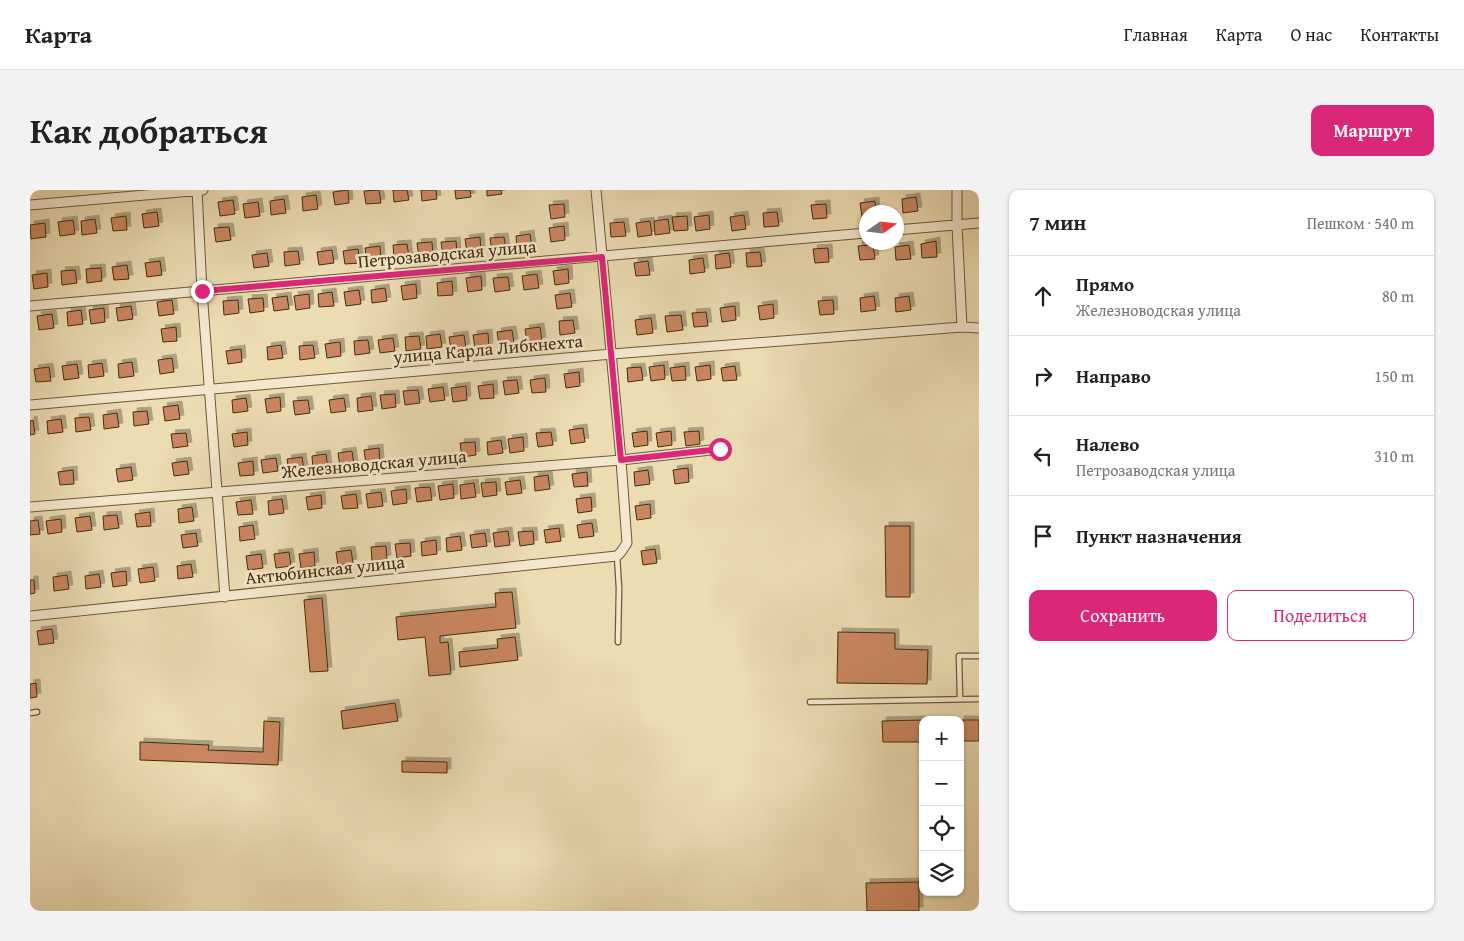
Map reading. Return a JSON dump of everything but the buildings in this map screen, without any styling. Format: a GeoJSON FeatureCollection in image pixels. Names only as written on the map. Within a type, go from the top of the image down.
{"type":"FeatureCollection","features":[{"type":"Feature","properties":{"kind":"street"},"geometry":{"type":"LineString","coordinates":[[197,190],[202,291],[225,597]]}},
{"type":"Feature","properties":{"kind":"street"},"geometry":{"type":"LineString","coordinates":[[30,205],[203,190]]}},
{"type":"Feature","properties":{"kind":"street"},"geometry":{"type":"LineString","coordinates":[[596,190],[612,354],[627,543],[619,554]]}},
{"type":"Feature","properties":{"kind":"street"},"geometry":{"type":"LineString","coordinates":[[957,190],[962,327]]}},
{"type":"Feature","properties":{"kind":"street"},"geometry":{"type":"LineString","coordinates":[[904,229],[979,223]]}},
{"type":"Feature","properties":{"kind":"street","name":"Петрозаводская улица"},"geometry":{"type":"LineString","coordinates":[[30,306],[859,234]]}},
{"type":"Feature","properties":{"kind":"street","name":"улица Карла Либкнехта"},"geometry":{"type":"LineString","coordinates":[[30,405],[612,354],[962,327],[979,328]]}},
{"type":"Feature","properties":{"kind":"street","name":"Железноводская улица"},"geometry":{"type":"LineString","coordinates":[[30,507],[621,460],[720,449]]}},
{"type":"Feature","properties":{"kind":"street","name":"Актюбинская улица"},"geometry":{"type":"LineString","coordinates":[[30,616],[225,597],[619,554]]}},
{"type":"Feature","properties":{"kind":"lane"},"geometry":{"type":"LineString","coordinates":[[618,642],[619,554]]}},
{"type":"Feature","properties":{"kind":"lane"},"geometry":{"type":"LineString","coordinates":[[960,699],[959,656],[979,656]]}},
{"type":"Feature","properties":{"kind":"lane"},"geometry":{"type":"LineString","coordinates":[[810,702],[979,699]]}},
{"type":"Feature","properties":{"kind":"lane"},"geometry":{"type":"LineString","coordinates":[[30,713],[36,712]]}},
{"type":"Feature","properties":{"kind":"route"},"geometry":{"type":"LineString","coordinates":[[202,291],[602,257],[621,460],[720,449]]}}]}
